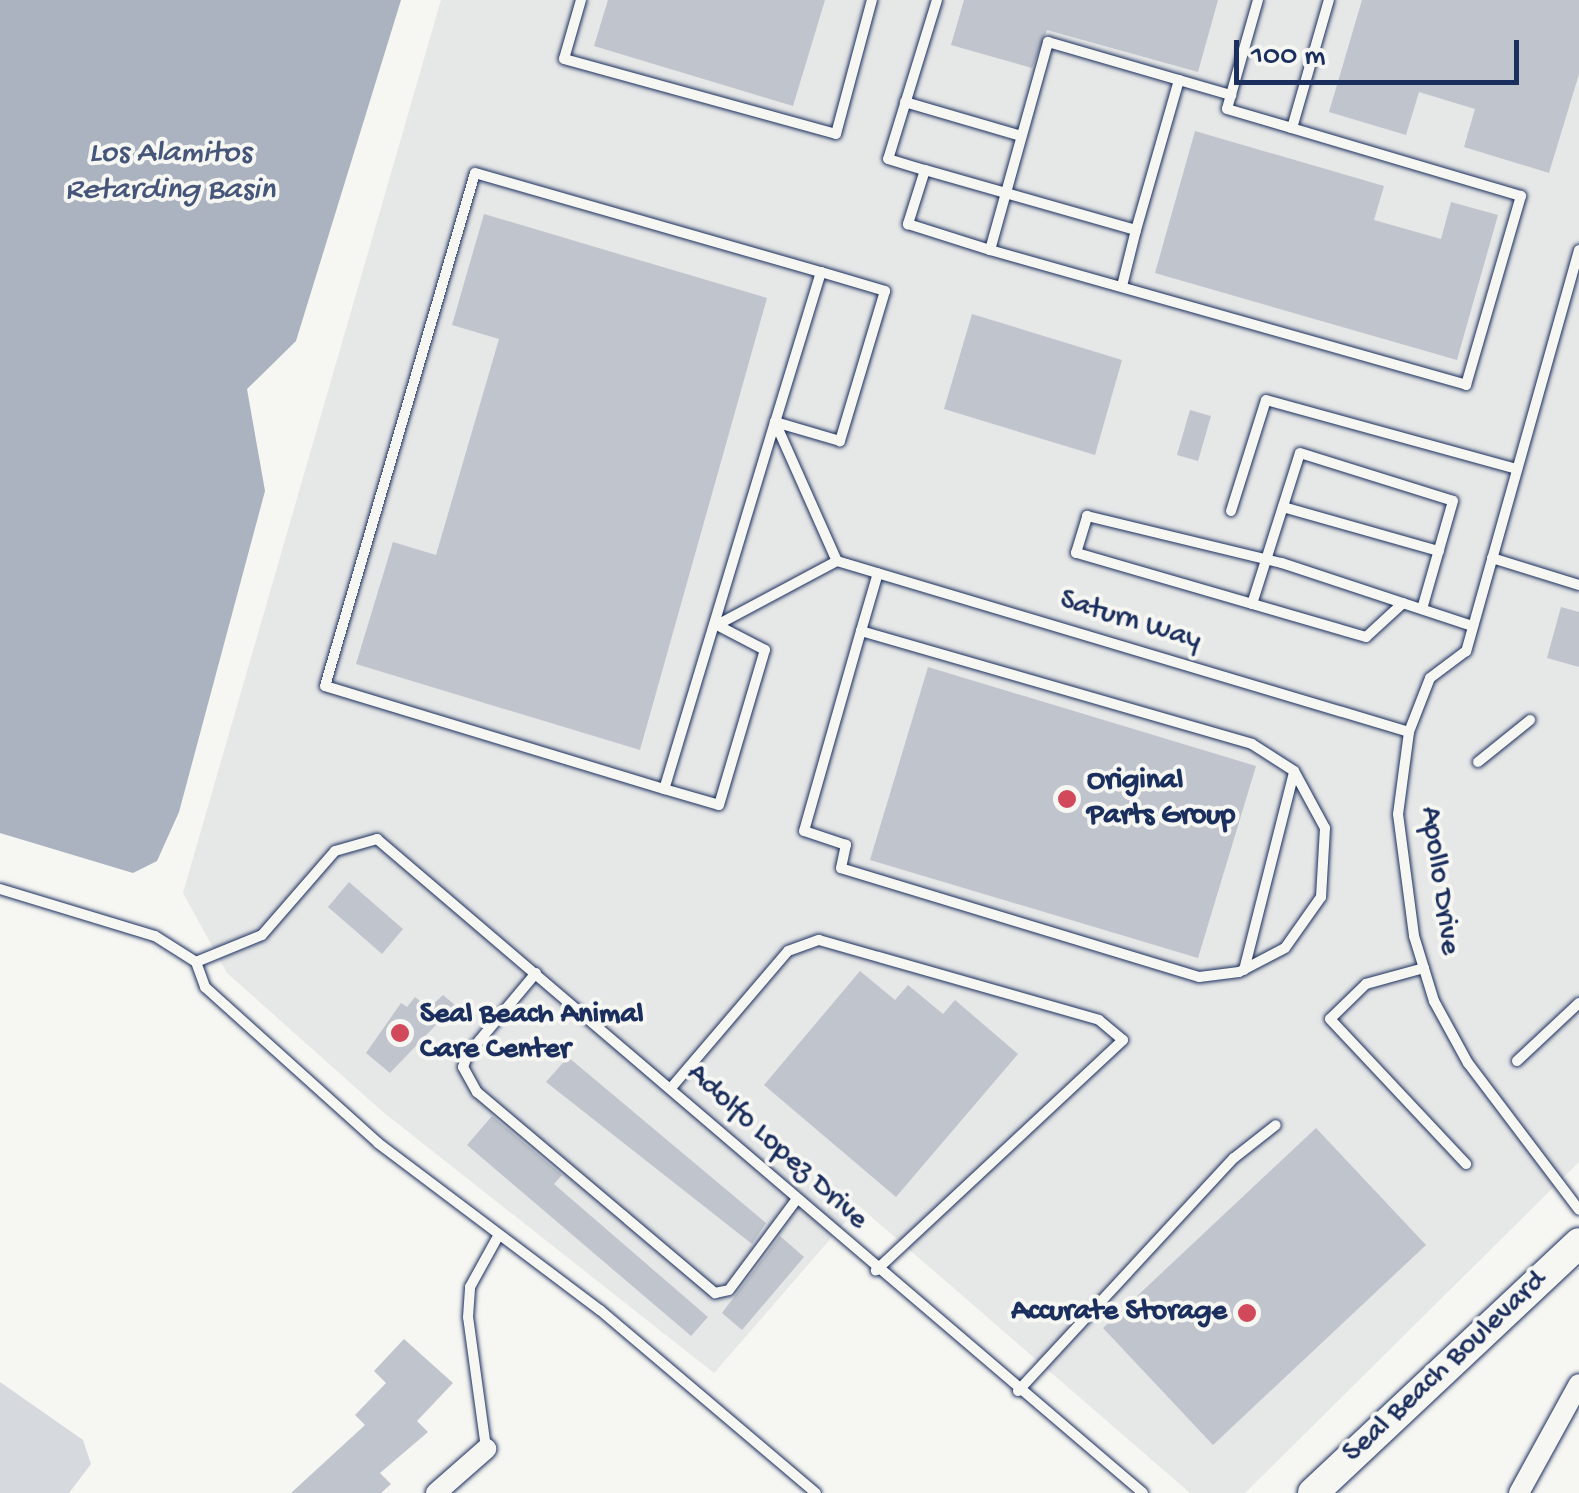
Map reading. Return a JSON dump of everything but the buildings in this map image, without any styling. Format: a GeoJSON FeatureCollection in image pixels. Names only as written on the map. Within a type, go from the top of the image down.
{"type":"FeatureCollection","features":[{"type":"Feature","properties":{"kind":"main road","name":"Seal Beach Boulevard"},"geometry":{"type":"LineString","coordinates":[[1314,1493],[1579,1244]]}},
{"type":"Feature","properties":{"kind":"street"},"geometry":{"type":"LineString","coordinates":[[1519,1493],[1579,1384]]}},
{"type":"Feature","properties":{"kind":"street"},"geometry":{"type":"LineString","coordinates":[[436,1493],[486,1450]]}},
{"type":"Feature","properties":{"kind":"lane"},"geometry":{"type":"LineString","coordinates":[[581,0],[564,59],[836,134],[872,0]]}},
{"type":"Feature","properties":{"kind":"lane"},"geometry":{"type":"LineString","coordinates":[[937,0],[888,158],[1136,230]]}},
{"type":"Feature","properties":{"kind":"lane"},"geometry":{"type":"LineString","coordinates":[[925,170],[908,224],[1466,385],[1521,196],[1227,109],[1258,0]]}},
{"type":"Feature","properties":{"kind":"lane"},"geometry":{"type":"LineString","coordinates":[[1292,128],[1329,0]]}},
{"type":"Feature","properties":{"kind":"lane"},"geometry":{"type":"LineString","coordinates":[[990,250],[1048,42],[1230,95]]}},
{"type":"Feature","properties":{"kind":"lane"},"geometry":{"type":"LineString","coordinates":[[1122,286],[1179,80]]}},
{"type":"Feature","properties":{"kind":"lane"},"geometry":{"type":"LineString","coordinates":[[906,102],[1021,136]]}},
{"type":"Feature","properties":{"kind":"lane"},"geometry":{"type":"LineString","coordinates":[[717,625],[765,650],[719,805],[325,686],[475,173],[885,291],[840,441],[776,422]]}},
{"type":"Feature","properties":{"kind":"lane","name":"Apollo Drive"},"geometry":{"type":"LineString","coordinates":[[1579,250],[1466,652],[1423,688],[1409,732],[1398,814],[1424,968],[1468,1063],[1579,1210]]}},
{"type":"Feature","properties":{"kind":"lane"},"geometry":{"type":"LineString","coordinates":[[664,789],[822,272]]}},
{"type":"Feature","properties":{"kind":"lane"},"geometry":{"type":"LineString","coordinates":[[1231,511],[1266,400],[1517,469]]}},
{"type":"Feature","properties":{"kind":"lane"},"geometry":{"type":"LineString","coordinates":[[717,625],[838,561],[776,422]]}},
{"type":"Feature","properties":{"kind":"lane"},"geometry":{"type":"LineString","coordinates":[[1252,604],[1300,453],[1454,501],[1422,609]]}},
{"type":"Feature","properties":{"kind":"lane"},"geometry":{"type":"LineString","coordinates":[[1283,507],[1439,552]]}},
{"type":"Feature","properties":{"kind":"lane"},"geometry":{"type":"LineString","coordinates":[[1402,603],[1366,637],[1076,553],[1087,516],[1266,562],[1422,609],[1473,626]]}},
{"type":"Feature","properties":{"kind":"lane"},"geometry":{"type":"LineString","coordinates":[[1492,558],[1579,585]]}},
{"type":"Feature","properties":{"kind":"lane","name":"Saturn Way"},"geometry":{"type":"LineString","coordinates":[[838,561],[1409,732]]}},
{"type":"Feature","properties":{"kind":"lane"},"geometry":{"type":"LineString","coordinates":[[861,631],[1252,744],[1294,770],[1325,828],[1321,897],[1285,948],[1244,970],[1199,977],[841,868],[846,845],[804,831],[861,631],[878,573]]}},
{"type":"Feature","properties":{"kind":"lane"},"geometry":{"type":"LineString","coordinates":[[1478,762],[1530,720]]}},
{"type":"Feature","properties":{"kind":"lane"},"geometry":{"type":"LineString","coordinates":[[1244,970],[1294,770]]}},
{"type":"Feature","properties":{"kind":"lane","name":"Adolfo Lopez Drive"},"geometry":{"type":"LineString","coordinates":[[196,962],[262,936],[335,851],[376,839],[671,1088],[1018,1392],[1143,1493]]}},
{"type":"Feature","properties":{"kind":"lane"},"geometry":{"type":"LineString","coordinates":[[0,889],[155,936],[196,962],[205,987],[247,1028],[497,1238],[600,1310],[816,1493]]}},
{"type":"Feature","properties":{"kind":"lane"},"geometry":{"type":"LineString","coordinates":[[671,1088],[788,951],[820,940],[1099,1020],[1123,1040],[876,1270]]}},
{"type":"Feature","properties":{"kind":"lane"},"geometry":{"type":"LineString","coordinates":[[1424,968],[1366,984],[1330,1018],[1466,1164]]}},
{"type":"Feature","properties":{"kind":"lane"},"geometry":{"type":"LineString","coordinates":[[536,973],[487,1031],[463,1067],[477,1092],[715,1294],[728,1290],[796,1200]]}},
{"type":"Feature","properties":{"kind":"lane"},"geometry":{"type":"LineString","coordinates":[[1517,1061],[1579,1003]]}},
{"type":"Feature","properties":{"kind":"lane"},"geometry":{"type":"LineString","coordinates":[[1018,1392],[1234,1158],[1276,1125]]}},
{"type":"Feature","properties":{"kind":"lane"},"geometry":{"type":"LineString","coordinates":[[486,1450],[468,1317],[470,1287],[497,1238]]}},
{"type":"Feature","properties":{"kind":"shaded area"},"geometry":{"type":"Polygon","coordinates":[[[441,0],[1579,0],[1579,1162],[1245,1493],[1190,1493],[859,1206],[714,1373],[383,1112],[227,973],[183,893],[441,0]]]}},
{"type":"Feature","properties":{"kind":"shaded area"},"geometry":{"type":"Polygon","coordinates":[[[0,1382],[83,1440],[91,1464],[69,1493],[0,1493],[0,1382]]]}},
{"type":"Feature","properties":{"kind":"water","name":"Los Alamitos Retarding Basin"},"geometry":{"type":"Polygon","coordinates":[[[0,0],[401,0],[296,341],[247,389],[265,491],[179,812],[157,861],[133,873],[0,833],[0,0]]]}},
{"type":"Feature","properties":{"kind":"place","name":"Original Parts Group"},"geometry":{"type":"Point","coordinates":[1067,799]}},
{"type":"Feature","properties":{"kind":"place","name":"Seal Beach Animal Care Center"},"geometry":{"type":"Point","coordinates":[400,1033]}},
{"type":"Feature","properties":{"kind":"place","name":"Accurate Storage"},"geometry":{"type":"Point","coordinates":[1247,1313]}}]}
